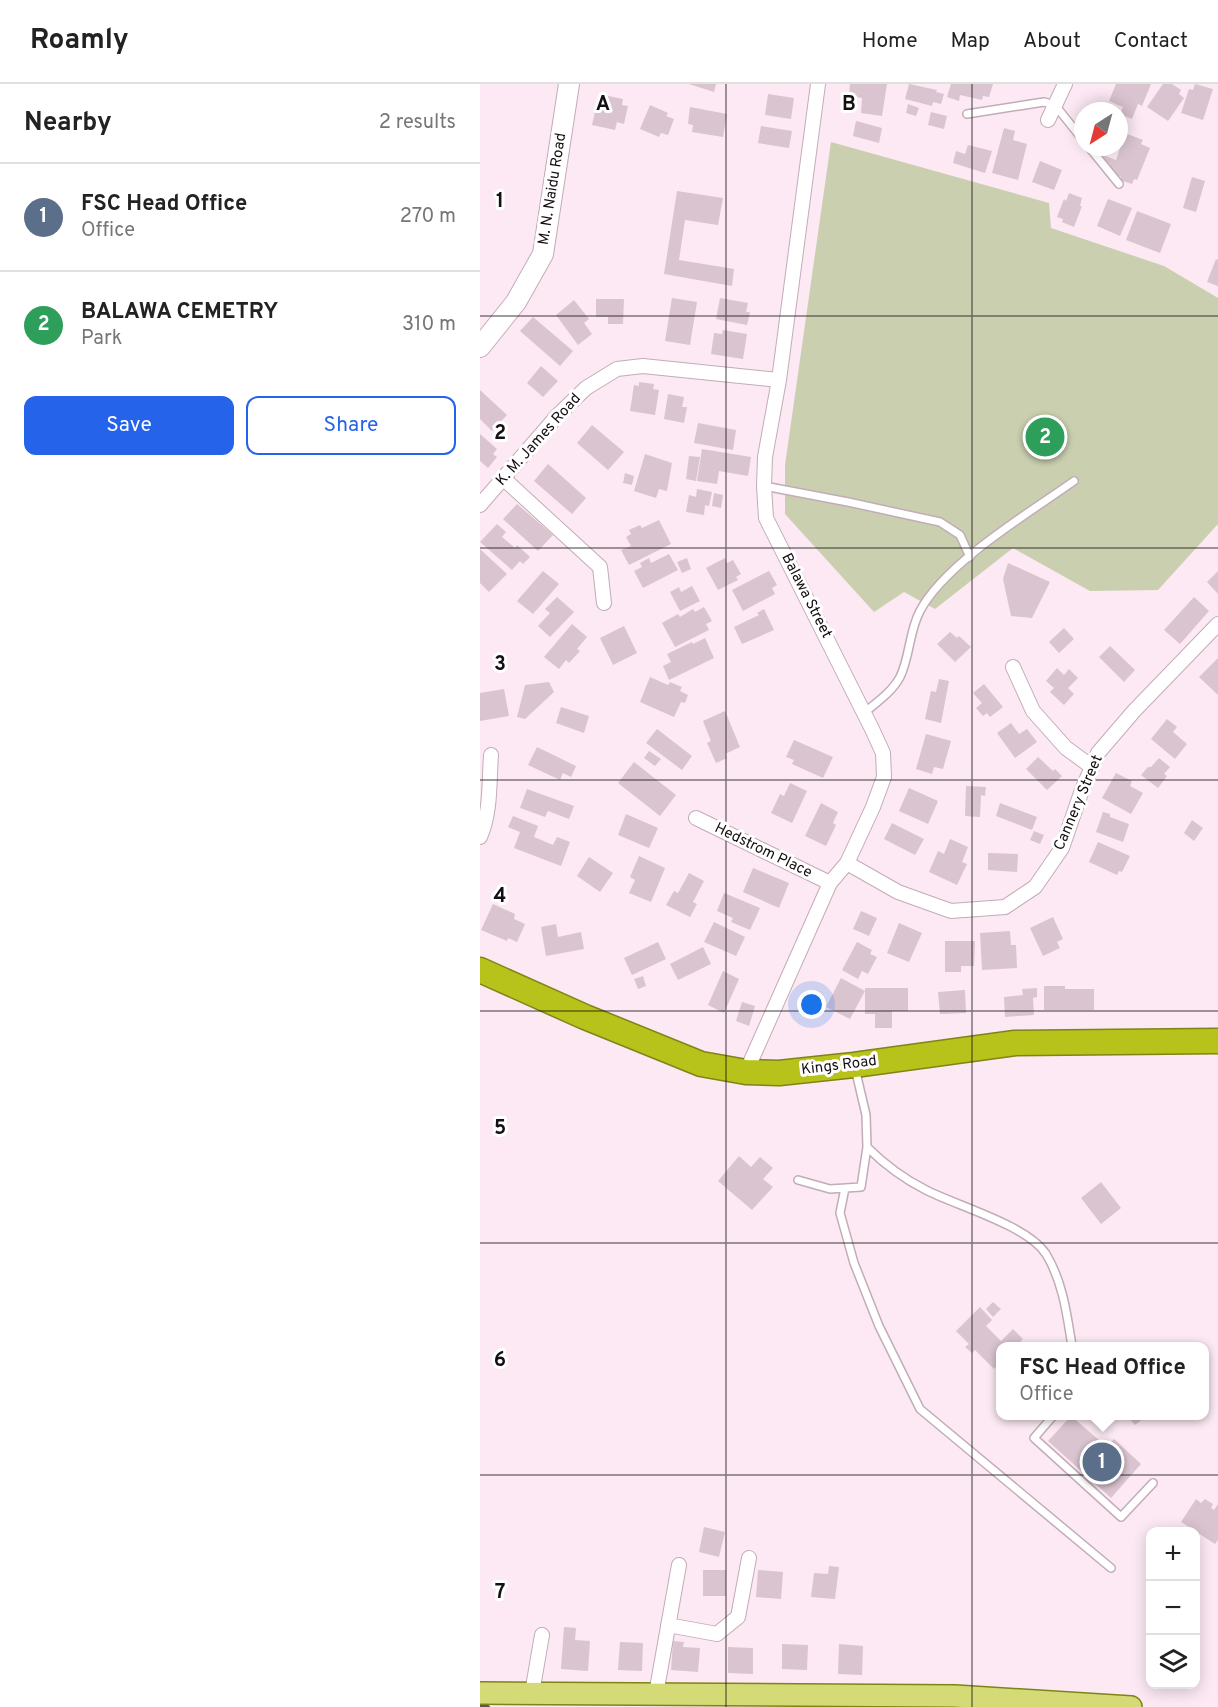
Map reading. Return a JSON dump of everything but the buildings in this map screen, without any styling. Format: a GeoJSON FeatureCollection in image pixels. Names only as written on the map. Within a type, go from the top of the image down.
{"type":"FeatureCollection","features":[{"type":"Feature","properties":{"kind":"highway","name":"Kings Road"},"geometry":{"type":"LineString","coordinates":[[480,969],[585,1017],[701,1064],[746,1072],[779,1072],[854,1065],[1015,1043],[1218,1041]]}},
{"type":"Feature","properties":{"kind":"main road","name":"M. N. Naidu Road"},"geometry":{"type":"LineString","coordinates":[[480,347],[516,302],[543,254],[569,84]]}},
{"type":"Feature","properties":{"kind":"main road"},"geometry":{"type":"LineString","coordinates":[[480,1693],[955,1696],[1131,1707]]}},
{"type":"Feature","properties":{"kind":"street","name":"Balawa Street"},"geometry":{"type":"LineString","coordinates":[[746,1072],[830,884],[847,863],[884,777],[883,753],[766,518],[765,458],[779,380],[818,84]]}},
{"type":"Feature","properties":{"kind":"street"},"geometry":{"type":"LineString","coordinates":[[1048,120],[1065,84]]}},
{"type":"Feature","properties":{"kind":"street","name":"K. M. James Road"},"geometry":{"type":"LineString","coordinates":[[480,506],[557,417],[586,388],[616,369],[643,366],[779,380]]}},
{"type":"Feature","properties":{"kind":"street"},"geometry":{"type":"LineString","coordinates":[[504,479],[600,567],[604,603]]}},
{"type":"Feature","properties":{"kind":"street","name":"Cannery Street"},"geometry":{"type":"LineString","coordinates":[[847,863],[898,892],[951,911],[1005,907],[1035,887],[1062,848],[1098,753],[1134,711],[1218,624]]}},
{"type":"Feature","properties":{"kind":"street"},"geometry":{"type":"LineString","coordinates":[[1013,667],[1033,711],[1066,748],[1092,767]]}},
{"type":"Feature","properties":{"kind":"street"},"geometry":{"type":"LineString","coordinates":[[480,837],[489,799],[491,755]]}},
{"type":"Feature","properties":{"kind":"street","name":"Hedstrom Place"},"geometry":{"type":"LineString","coordinates":[[696,818],[830,884]]}},
{"type":"Feature","properties":{"kind":"street"},"geometry":{"type":"LineString","coordinates":[[668,1625],[717,1634],[738,1617],[749,1558]]}},
{"type":"Feature","properties":{"kind":"street"},"geometry":{"type":"LineString","coordinates":[[656,1694],[680,1565]]}},
{"type":"Feature","properties":{"kind":"street"},"geometry":{"type":"LineString","coordinates":[[532,1693],[542,1635]]}},
{"type":"Feature","properties":{"kind":"lane"},"geometry":{"type":"LineString","coordinates":[[967,114],[1044,102],[1055,105],[1074,129]]}},
{"type":"Feature","properties":{"kind":"lane"},"geometry":{"type":"LineString","coordinates":[[1096,156],[1119,184]]}},
{"type":"Feature","properties":{"kind":"lane"},"geometry":{"type":"LineString","coordinates":[[864,712],[886,696],[900,677],[920,611],[944,578],[970,556],[1074,481]]}},
{"type":"Feature","properties":{"kind":"lane"},"geometry":{"type":"LineString","coordinates":[[764,486],[940,522],[960,535],[970,556]]}},
{"type":"Feature","properties":{"kind":"lane"},"geometry":{"type":"LineString","coordinates":[[798,1180],[830,1189],[861,1187],[867,1147],[867,1115],[854,1065]]}},
{"type":"Feature","properties":{"kind":"lane"},"geometry":{"type":"LineString","coordinates":[[867,1147],[884,1164],[925,1190],[1032,1239],[1046,1254],[1063,1294],[1071,1342]]}},
{"type":"Feature","properties":{"kind":"lane"},"geometry":{"type":"LineString","coordinates":[[845,1188],[840,1213],[854,1263],[879,1326],[920,1409],[1111,1568]]}},
{"type":"Feature","properties":{"kind":"lane"},"geometry":{"type":"LineString","coordinates":[[1050,1420],[1034,1438],[1121,1517],[1153,1483]]}},
{"type":"Feature","properties":{"kind":"green space"},"geometry":{"type":"Polygon","coordinates":[[[831,142],[1049,203],[1051,228],[1164,266],[1218,298],[1218,524],[1158,590],[1090,591],[1013,548],[935,609],[904,592],[874,612],[785,514],[785,465],[831,142]]]}},
{"type":"Feature","properties":{"kind":"railway"},"geometry":{"type":"LineString","coordinates":[[480,1707],[488,1707]]}},
{"type":"Feature","properties":{"kind":"place","name":"BALAWA CEMETRY"},"geometry":{"type":"Point","coordinates":[1045,437]}},
{"type":"Feature","properties":{"kind":"place","name":"FSC Head Office"},"geometry":{"type":"Point","coordinates":[1102,1462]}}]}
